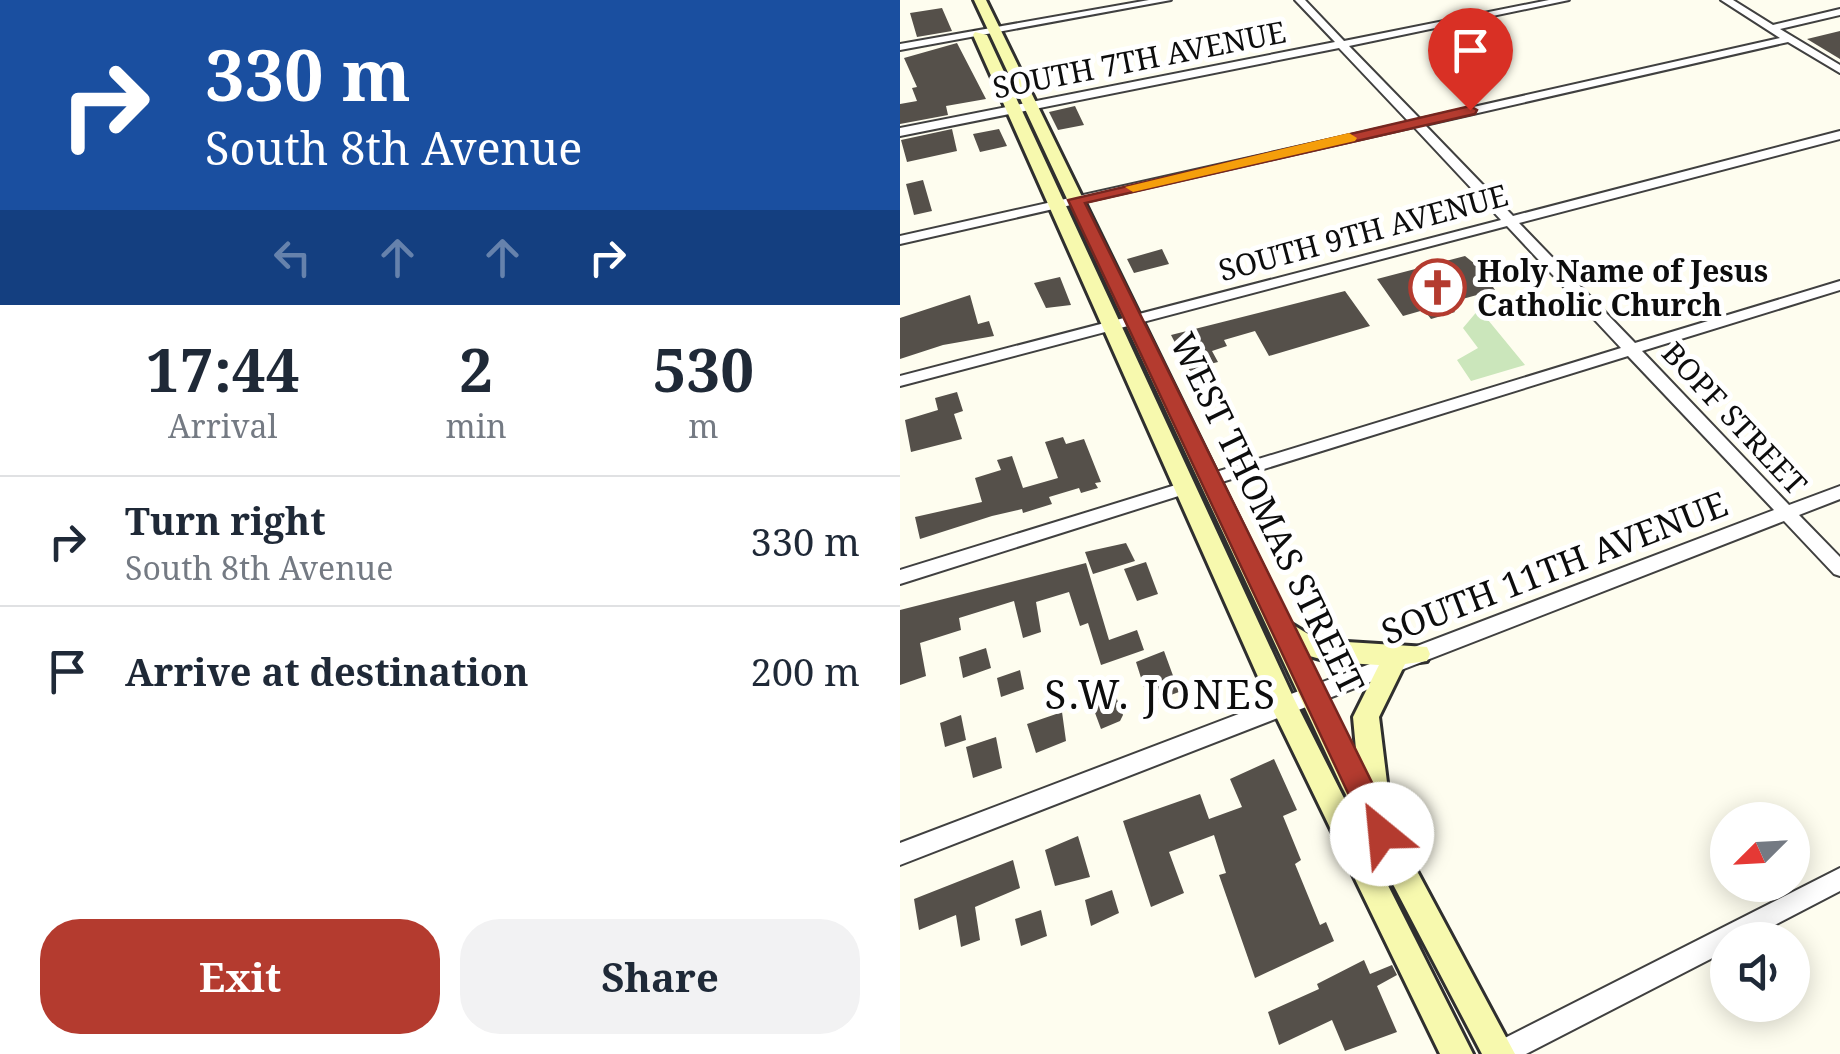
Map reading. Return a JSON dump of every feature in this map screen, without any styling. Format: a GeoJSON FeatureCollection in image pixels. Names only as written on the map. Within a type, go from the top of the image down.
{"type":"FeatureCollection","features":[{"type":"Feature","properties":{"kind":"main road","name":"WEST THOMAS STREET"},"geometry":{"type":"LineString","coordinates":[[964,0],[1032,106],[1382,834],[1500,1054]]}},
{"type":"Feature","properties":{"kind":"main road","name":"WEST THOMAS STREET"},"geometry":{"type":"LineString","coordinates":[[980,0],[1013,110],[1182,489],[1284,706],[1458,1054]]}},
{"type":"Feature","properties":{"kind":"main road"},"geometry":{"type":"LineString","coordinates":[[1284,629],[1300,644],[1320,649],[1406,659]]}},
{"type":"Feature","properties":{"kind":"main road"},"geometry":{"type":"LineString","coordinates":[[1382,834],[1365,727],[1368,704],[1406,659]]}},
{"type":"Feature","properties":{"kind":"street"},"geometry":{"type":"LineString","coordinates":[[900,47],[1166,0]]}},
{"type":"Feature","properties":{"kind":"street","name":"BOPF STREET"},"geometry":{"type":"LineString","coordinates":[[1300,0],[1840,569]]}},
{"type":"Feature","properties":{"kind":"street","name":"SOUTH 7TH AVENUE"},"geometry":{"type":"LineString","coordinates":[[900,132],[1564,0]]}},
{"type":"Feature","properties":{"kind":"street"},"geometry":{"type":"LineString","coordinates":[[1726,0],[1840,70]]}},
{"type":"Feature","properties":{"kind":"street"},"geometry":{"type":"LineString","coordinates":[[1772,28],[1840,12]]}},
{"type":"Feature","properties":{"kind":"street"},"geometry":{"type":"LineString","coordinates":[[900,240],[1789,39]]}},
{"type":"Feature","properties":{"kind":"street","name":"SOUTH 9TH AVENUE"},"geometry":{"type":"LineString","coordinates":[[900,382],[1840,136]]}},
{"type":"Feature","properties":{"kind":"street"},"geometry":{"type":"LineString","coordinates":[[1209,480],[1840,285]]}},
{"type":"Feature","properties":{"kind":"street"},"geometry":{"type":"LineString","coordinates":[[900,577],[1182,489]]}},
{"type":"Feature","properties":{"kind":"street","name":"SOUTH 11TH AVENUE"},"geometry":{"type":"LineString","coordinates":[[900,854],[1840,492]]}},
{"type":"Feature","properties":{"kind":"street"},"geometry":{"type":"LineString","coordinates":[[1500,1054],[1840,879]]}},
{"type":"Feature","properties":{"kind":"green space"},"geometry":{"type":"Polygon","coordinates":[[[1479,309],[1525,365],[1471,381],[1457,360],[1478,348],[1463,328],[1479,309]]]}},
{"type":"Feature","properties":{"kind":"building"},"geometry":{"type":"Polygon","coordinates":[[[942,8],[952,31],[917,37],[910,13],[942,8]]]}},
{"type":"Feature","properties":{"kind":"building"},"geometry":{"type":"Polygon","coordinates":[[[1840,31],[1840,59],[1807,39],[1840,31]]]}},
{"type":"Feature","properties":{"kind":"building"},"geometry":{"type":"Polygon","coordinates":[[[957,43],[986,99],[946,106],[948,115],[900,124],[900,104],[917,101],[912,88],[917,87],[904,58],[957,43]]]}},
{"type":"Feature","properties":{"kind":"building"},"geometry":{"type":"Polygon","coordinates":[[[1075,106],[1084,125],[1058,130],[1049,112],[1075,106]]]}},
{"type":"Feature","properties":{"kind":"building"},"geometry":{"type":"Polygon","coordinates":[[[952,129],[957,151],[907,162],[901,140],[952,129]]]}},
{"type":"Feature","properties":{"kind":"building"},"geometry":{"type":"Polygon","coordinates":[[[999,129],[1007,146],[980,152],[973,134],[999,129]]]}},
{"type":"Feature","properties":{"kind":"building"},"geometry":{"type":"Polygon","coordinates":[[[923,180],[932,211],[914,215],[906,184],[923,180]]]}},
{"type":"Feature","properties":{"kind":"building"},"geometry":{"type":"Polygon","coordinates":[[[1162,249],[1169,264],[1134,273],[1127,259],[1162,249]]]}},
{"type":"Feature","properties":{"kind":"building","name":"Holy Name of Jesus Catholic Church"},"geometry":{"type":"Polygon","coordinates":[[[1465,256],[1475,264],[1484,261],[1503,276],[1489,281],[1495,290],[1448,303],[1455,312],[1431,319],[1424,310],[1403,316],[1377,279],[1465,256]]]}},
{"type":"Feature","properties":{"kind":"building"},"geometry":{"type":"Polygon","coordinates":[[[1060,277],[1071,305],[1046,308],[1034,283],[1060,277]]]}},
{"type":"Feature","properties":{"kind":"building"},"geometry":{"type":"Polygon","coordinates":[[[1345,291],[1370,326],[1269,356],[1255,331],[1224,340],[1227,346],[1212,351],[1218,362],[1210,364],[1218,379],[1197,385],[1171,335],[1345,291]]]}},
{"type":"Feature","properties":{"kind":"building"},"geometry":{"type":"Polygon","coordinates":[[[970,295],[978,324],[989,321],[994,336],[943,345],[900,359],[900,318],[970,295]]]}},
{"type":"Feature","properties":{"kind":"building"},"geometry":{"type":"Polygon","coordinates":[[[957,392],[963,411],[954,414],[962,439],[911,452],[905,420],[938,410],[935,398],[957,392]]]}},
{"type":"Feature","properties":{"kind":"building"},"geometry":{"type":"Polygon","coordinates":[[[1063,437],[1066,444],[1084,439],[1101,482],[1095,483],[1098,488],[1081,493],[1079,488],[1049,497],[1052,504],[1023,513],[1022,509],[992,516],[920,539],[915,517],[982,502],[975,478],[1001,470],[997,460],[1012,456],[1023,488],[1058,478],[1045,442],[1063,437]]]}},
{"type":"Feature","properties":{"kind":"building"},"geometry":{"type":"Polygon","coordinates":[[[1126,543],[1135,561],[1093,574],[1085,552],[1126,543]]]}},
{"type":"Feature","properties":{"kind":"building"},"geometry":{"type":"Polygon","coordinates":[[[1146,562],[1158,594],[1137,601],[1124,569],[1146,562]]]}},
{"type":"Feature","properties":{"kind":"building"},"geometry":{"type":"Polygon","coordinates":[[[1086,563],[1109,640],[1137,630],[1144,650],[1101,665],[1088,623],[1080,626],[1069,592],[1036,602],[1041,632],[1023,638],[1014,601],[959,618],[961,630],[920,643],[926,676],[900,685],[900,610],[1086,563]]]}},
{"type":"Feature","properties":{"kind":"building"},"geometry":{"type":"Polygon","coordinates":[[[986,648],[991,668],[963,678],[959,657],[986,648]]]}},
{"type":"Feature","properties":{"kind":"building"},"geometry":{"type":"Polygon","coordinates":[[[1164,651],[1179,692],[1149,703],[1136,662],[1164,651]]]}},
{"type":"Feature","properties":{"kind":"building"},"geometry":{"type":"Polygon","coordinates":[[[1020,670],[1024,689],[1001,697],[997,678],[1020,670]]]}},
{"type":"Feature","properties":{"kind":"building"},"geometry":{"type":"Polygon","coordinates":[[[1112,686],[1123,715],[1120,721],[1101,729],[1088,694],[1112,686]]]}},
{"type":"Feature","properties":{"kind":"building"},"geometry":{"type":"Polygon","coordinates":[[[1062,712],[1066,741],[1036,753],[1027,724],[1062,712]]]}},
{"type":"Feature","properties":{"kind":"building"},"geometry":{"type":"Polygon","coordinates":[[[961,715],[966,740],[945,747],[940,723],[961,715]]]}},
{"type":"Feature","properties":{"kind":"building"},"geometry":{"type":"Polygon","coordinates":[[[996,737],[1002,768],[973,778],[966,747],[996,737]]]}},
{"type":"Feature","properties":{"kind":"building"},"geometry":{"type":"Polygon","coordinates":[[[1274,759],[1297,810],[1283,816],[1301,860],[1295,864],[1320,925],[1326,922],[1334,941],[1255,978],[1219,875],[1226,873],[1214,835],[1169,852],[1184,893],[1151,907],[1123,821],[1200,794],[1209,819],[1242,807],[1230,779],[1274,759]]]}},
{"type":"Feature","properties":{"kind":"building"},"geometry":{"type":"Polygon","coordinates":[[[1078,836],[1090,877],[1055,886],[1045,850],[1078,836]]]}},
{"type":"Feature","properties":{"kind":"building"},"geometry":{"type":"Polygon","coordinates":[[[1013,860],[1020,888],[975,907],[980,940],[961,947],[956,915],[919,930],[914,899],[1013,860]]]}},
{"type":"Feature","properties":{"kind":"building"},"geometry":{"type":"Polygon","coordinates":[[[1112,890],[1119,913],[1091,926],[1085,900],[1112,890]]]}},
{"type":"Feature","properties":{"kind":"building"},"geometry":{"type":"Polygon","coordinates":[[[1041,910],[1047,936],[1021,946],[1015,919],[1041,910]]]}},
{"type":"Feature","properties":{"kind":"building"},"geometry":{"type":"Polygon","coordinates":[[[1364,960],[1370,974],[1392,965],[1397,975],[1377,986],[1397,1032],[1345,1051],[1332,1020],[1279,1045],[1268,1012],[1319,989],[1317,984],[1364,960]]]}},
{"type":"Feature","properties":{"kind":"slow traffic"},"geometry":{"type":"LineString","coordinates":[[1133,187],[1349,138]]}},
{"type":"Feature","properties":{"kind":"place","name":"Holy Name of Jesus Catholic Church"},"geometry":{"type":"Point","coordinates":[1438,287]}},
{"type":"Feature","properties":{"kind":"district","name":"S.W. JONES"},"geometry":{"type":"Point","coordinates":[1161,693]}},
{"type":"Feature","properties":{"kind":"route"},"geometry":{"type":"LineString","coordinates":[[1382,834],[1076,200],[1470,110]]}}]}
